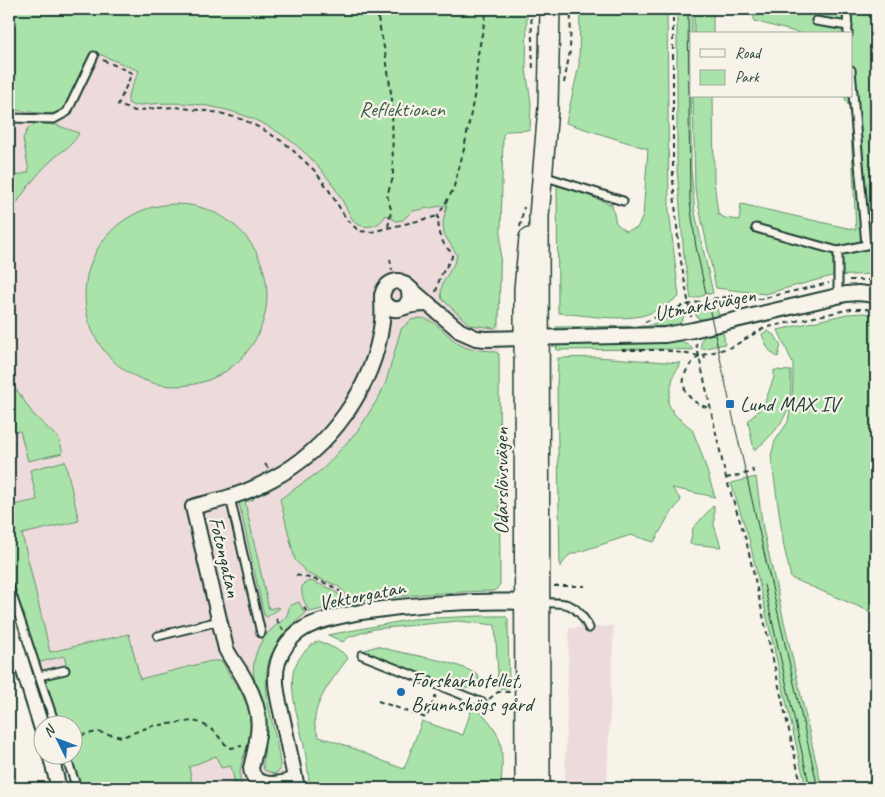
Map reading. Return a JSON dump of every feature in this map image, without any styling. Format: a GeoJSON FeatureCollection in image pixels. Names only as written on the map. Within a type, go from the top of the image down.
{"type":"FeatureCollection","features":[{"type":"Feature","properties":{"kind":"main road","name":"Odarslövsvägen"},"geometry":{"type":"LineString","coordinates":[[540,788],[533,602],[523,535],[532,338],[524,289],[528,242],[542,176],[548,108],[550,9]]}},
{"type":"Feature","properties":{"kind":"main road","name":"Odarslövsvägen"},"geometry":{"type":"LineString","coordinates":[[525,788],[533,602]]}},
{"type":"Feature","properties":{"kind":"street"},"geometry":{"type":"LineString","coordinates":[[432,301],[394,309],[386,306],[382,295],[384,288],[391,282],[399,281],[432,301],[467,335],[485,339],[532,338]]}},
{"type":"Feature","properties":{"kind":"street"},"geometry":{"type":"LineString","coordinates":[[380,328],[410,298],[410,292],[406,285]]}},
{"type":"Feature","properties":{"kind":"street","name":"Utmarksvägen"},"geometry":{"type":"LineString","coordinates":[[532,338],[653,336],[693,330],[838,296],[858,293],[876,295]]}},
{"type":"Feature","properties":{"kind":"street","name":"Fotongatan"},"geometry":{"type":"LineString","coordinates":[[296,784],[266,784],[254,777],[251,768],[259,723],[257,706],[245,680],[226,649],[193,507],[230,497],[282,473],[307,455],[326,437],[344,416],[357,395],[370,367],[380,328],[382,295]]}},
{"type":"Feature","properties":{"kind":"street","name":"Vektorgatan"},"geometry":{"type":"LineString","coordinates":[[296,784],[278,694],[276,674],[278,661],[284,649],[299,632],[312,625],[335,618],[387,608],[448,602],[533,602]]}},
{"type":"Feature","properties":{"kind":"street"},"geometry":{"type":"LineString","coordinates":[[9,623],[37,714]]}},
{"type":"Feature","properties":{"kind":"street"},"geometry":{"type":"LineString","coordinates":[[53,764],[59,788]]}},
{"type":"Feature","properties":{"kind":"lane"},"geometry":{"type":"LineString","coordinates":[[816,21],[848,30],[847,9]]}},
{"type":"Feature","properties":{"kind":"lane"},"geometry":{"type":"LineString","coordinates":[[9,118],[54,119],[68,112],[94,56]]}},
{"type":"Feature","properties":{"kind":"lane"},"geometry":{"type":"LineString","coordinates":[[756,228],[838,251],[866,245],[852,82]]}},
{"type":"Feature","properties":{"kind":"lane"},"geometry":{"type":"LineString","coordinates":[[542,176],[623,201]]}},
{"type":"Feature","properties":{"kind":"lane"},"geometry":{"type":"LineString","coordinates":[[838,251],[838,296]]}},
{"type":"Feature","properties":{"kind":"lane"},"geometry":{"type":"LineString","coordinates":[[230,497],[261,633]]}},
{"type":"Feature","properties":{"kind":"lane"},"geometry":{"type":"LineString","coordinates":[[9,586],[52,714]]}},
{"type":"Feature","properties":{"kind":"lane"},"geometry":{"type":"LineString","coordinates":[[533,602],[552,602],[576,608],[582,614],[589,628]]}},
{"type":"Feature","properties":{"kind":"lane"},"geometry":{"type":"LineString","coordinates":[[158,636],[219,621]]}},
{"type":"Feature","properties":{"kind":"lane"},"geometry":{"type":"LineString","coordinates":[[362,655],[483,703]]}},
{"type":"Feature","properties":{"kind":"lane"},"geometry":{"type":"LineString","coordinates":[[39,676],[65,670]]}},
{"type":"Feature","properties":{"kind":"lane"},"geometry":{"type":"LineString","coordinates":[[69,764],[77,788]]}},
{"type":"Feature","properties":{"kind":"path"},"geometry":{"type":"LineString","coordinates":[[376,9],[386,57],[392,100],[393,178],[387,195],[391,209],[388,228]]}},
{"type":"Feature","properties":{"kind":"path"},"geometry":{"type":"LineString","coordinates":[[432,301],[440,277],[452,257],[439,234],[438,216],[453,190],[464,149],[474,97],[478,54],[487,9]]}},
{"type":"Feature","properties":{"kind":"path"},"geometry":{"type":"LineString","coordinates":[[673,9],[673,180],[679,250],[688,305]]}},
{"type":"Feature","properties":{"kind":"path"},"geometry":{"type":"LineString","coordinates":[[94,56],[132,73],[118,105],[135,111],[176,107],[220,113],[244,120],[271,134],[286,144],[314,170],[347,220],[359,231],[371,232],[438,216]]}},
{"type":"Feature","properties":{"kind":"path"},"geometry":{"type":"LineString","coordinates":[[390,258],[392,270]]}},
{"type":"Feature","properties":{"kind":"path"},"geometry":{"type":"LineString","coordinates":[[643,322],[688,305],[724,297],[760,299],[838,281],[855,279],[876,280]]}},
{"type":"Feature","properties":{"kind":"path"},"geometry":{"type":"LineString","coordinates":[[710,408],[693,402],[684,387],[685,373],[700,356],[732,347],[764,328],[851,309],[866,308],[876,311]]}},
{"type":"Feature","properties":{"kind":"path"},"geometry":{"type":"LineString","coordinates":[[693,330],[726,478],[746,540],[802,788]]}},
{"type":"Feature","properties":{"kind":"path"},"geometry":{"type":"LineString","coordinates":[[614,350],[664,350],[700,356]]}},
{"type":"Feature","properties":{"kind":"path"},"geometry":{"type":"LineString","coordinates":[[704,354],[705,360]]}},
{"type":"Feature","properties":{"kind":"path"},"geometry":{"type":"LineString","coordinates":[[726,478],[753,472],[752,468]]}},
{"type":"Feature","properties":{"kind":"path"},"geometry":{"type":"LineString","coordinates":[[731,472],[732,476]]}},
{"type":"Feature","properties":{"kind":"path"},"geometry":{"type":"LineString","coordinates":[[296,575],[338,588],[345,595],[348,607]]}},
{"type":"Feature","properties":{"kind":"path"},"geometry":{"type":"LineString","coordinates":[[552,586],[585,586]]}},
{"type":"Feature","properties":{"kind":"path"},"geometry":{"type":"LineString","coordinates":[[276,619],[286,634]]}},
{"type":"Feature","properties":{"kind":"path"},"geometry":{"type":"LineString","coordinates":[[378,701],[426,718],[440,686]]}},
{"type":"Feature","properties":{"kind":"path"},"geometry":{"type":"LineString","coordinates":[[483,703],[498,692],[512,692]]}},
{"type":"Feature","properties":{"kind":"path"},"geometry":{"type":"LineString","coordinates":[[82,735],[98,732],[122,737],[152,726],[193,721],[201,723],[214,731],[231,748],[257,742]]}},
{"type":"Feature","properties":{"kind":"shaded area"},"geometry":{"type":"Polygon","coordinates":[[[9,9],[502,9],[501,241],[495,588],[380,597],[336,606],[314,612],[301,619],[282,635],[272,648],[265,672],[266,689],[286,788],[77,788],[68,764],[82,764],[82,714],[51,714],[9,595],[9,9]]]}},
{"type":"Feature","properties":{"kind":"shaded area"},"geometry":{"type":"Polygon","coordinates":[[[614,626],[607,781],[565,782],[569,628],[614,626]]]}},
{"type":"Feature","properties":{"kind":"green space","name":"Reflektionen"},"geometry":{"type":"Polygon","coordinates":[[[9,9],[527,9],[526,69],[531,103],[530,130],[507,131],[503,135],[499,323],[495,328],[470,325],[442,299],[442,287],[457,255],[444,234],[443,222],[447,205],[412,211],[403,220],[396,221],[391,218],[392,215],[385,216],[376,225],[362,226],[354,222],[330,181],[307,155],[286,138],[264,124],[240,114],[214,107],[161,103],[134,106],[128,103],[128,96],[139,71],[92,51],[72,96],[61,110],[55,113],[39,113],[9,110],[9,9]]]}},
{"type":"Feature","properties":{"kind":"green space"},"geometry":{"type":"Polygon","coordinates":[[[580,9],[667,9],[669,210],[679,297],[646,315],[621,318],[600,317],[559,313],[558,310],[557,183],[612,205],[616,223],[625,231],[637,228],[643,216],[648,149],[566,123],[579,65],[580,9]]]}},
{"type":"Feature","properties":{"kind":"green space"},"geometry":{"type":"Polygon","coordinates":[[[677,9],[692,9],[692,32],[690,32],[691,169],[695,213],[713,293],[691,299],[684,257],[677,169],[677,9]]]}},
{"type":"Feature","properties":{"kind":"green space"},"geometry":{"type":"Polygon","coordinates":[[[694,9],[713,9],[713,32],[694,32],[694,9]]]}},
{"type":"Feature","properties":{"kind":"green space"},"geometry":{"type":"Polygon","coordinates":[[[754,9],[872,9],[874,243],[876,244],[876,274],[832,276],[765,294],[716,288],[695,188],[693,98],[713,98],[714,181],[718,214],[725,218],[739,220],[741,204],[856,230],[850,109],[845,98],[852,98],[852,32],[795,32],[754,21],[754,9]]]}},
{"type":"Feature","properties":{"kind":"green space"},"geometry":{"type":"Polygon","coordinates":[[[39,123],[56,125],[79,133],[70,145],[35,178],[14,208],[9,189],[9,178],[29,172],[23,138],[29,127],[39,123]]]}},
{"type":"Feature","properties":{"kind":"green space"},"geometry":{"type":"Polygon","coordinates":[[[176,204],[194,206],[211,211],[240,231],[260,260],[265,277],[267,295],[265,313],[260,330],[240,359],[211,379],[194,384],[176,386],[158,384],[141,379],[112,359],[92,330],[87,313],[85,295],[87,277],[92,260],[112,231],[141,211],[158,206],[176,204]]]}},
{"type":"Feature","properties":{"kind":"green space"},"geometry":{"type":"Polygon","coordinates":[[[716,304],[719,317],[702,320],[697,317],[693,310],[716,304]]]}},
{"type":"Feature","properties":{"kind":"green space"},"geometry":{"type":"Polygon","coordinates":[[[685,311],[682,320],[675,327],[652,332],[557,331],[556,327],[648,326],[685,311]]]}},
{"type":"Feature","properties":{"kind":"green space"},"geometry":{"type":"Polygon","coordinates":[[[864,313],[876,315],[876,614],[791,578],[784,547],[771,456],[775,441],[788,422],[793,379],[793,364],[778,330],[847,314],[864,313]]]}},
{"type":"Feature","properties":{"kind":"green space"},"geometry":{"type":"Polygon","coordinates":[[[420,318],[432,322],[453,340],[465,347],[499,354],[500,584],[496,590],[492,591],[421,594],[351,603],[348,596],[338,586],[308,574],[295,560],[280,499],[323,469],[359,429],[386,382],[401,329],[411,320],[420,318]]]}},
{"type":"Feature","properties":{"kind":"green space"},"geometry":{"type":"Polygon","coordinates":[[[723,331],[725,344],[701,349],[701,340],[705,336],[723,331]]]}},
{"type":"Feature","properties":{"kind":"green space"},"geometry":{"type":"Polygon","coordinates":[[[768,331],[775,336],[781,345],[778,357],[770,351],[764,341],[762,334],[768,331]]]}},
{"type":"Feature","properties":{"kind":"green space"},"geometry":{"type":"Polygon","coordinates":[[[680,341],[688,344],[693,350],[556,350],[557,345],[665,343],[680,341]]]}},
{"type":"Feature","properties":{"kind":"green space"},"geometry":{"type":"Polygon","coordinates":[[[597,357],[680,363],[673,377],[668,403],[675,415],[692,429],[715,497],[672,488],[681,500],[667,519],[654,542],[631,535],[569,555],[560,567],[558,358],[597,357]]]}},
{"type":"Feature","properties":{"kind":"green space"},"geometry":{"type":"Polygon","coordinates":[[[774,370],[791,371],[789,406],[777,428],[754,450],[748,421],[764,405],[774,377],[774,370]]]}},
{"type":"Feature","properties":{"kind":"green space"},"geometry":{"type":"Polygon","coordinates":[[[17,390],[33,414],[59,439],[63,453],[28,461],[20,431],[9,433],[9,394],[17,390]]]}},
{"type":"Feature","properties":{"kind":"green space"},"geometry":{"type":"Polygon","coordinates":[[[65,461],[79,521],[22,534],[50,652],[129,634],[140,679],[211,661],[221,661],[247,699],[252,711],[253,726],[240,772],[243,788],[236,788],[231,766],[221,768],[216,756],[189,767],[193,788],[81,788],[73,764],[82,764],[82,714],[57,714],[46,682],[47,677],[68,671],[64,656],[41,662],[38,660],[9,577],[9,506],[37,500],[30,470],[65,461]]]}},
{"type":"Feature","properties":{"kind":"green space"},"geometry":{"type":"Polygon","coordinates":[[[756,477],[763,529],[822,788],[806,788],[749,539],[731,483],[756,477]]]}},
{"type":"Feature","properties":{"kind":"green space"},"geometry":{"type":"Polygon","coordinates":[[[252,494],[255,496],[253,500],[245,502],[269,609],[280,608],[267,617],[264,615],[239,502],[242,497],[252,494]]]}},
{"type":"Feature","properties":{"kind":"green space"},"geometry":{"type":"Polygon","coordinates":[[[714,505],[714,525],[721,547],[690,544],[693,528],[714,505]]]}},
{"type":"Feature","properties":{"kind":"green space"},"geometry":{"type":"Polygon","coordinates":[[[310,581],[335,591],[345,604],[310,612],[302,595],[302,587],[303,584],[310,581]]]}},
{"type":"Feature","properties":{"kind":"green space"},"geometry":{"type":"Polygon","coordinates":[[[9,599],[49,714],[40,714],[13,633],[9,615],[9,599]]]}},
{"type":"Feature","properties":{"kind":"green space"},"geometry":{"type":"Polygon","coordinates":[[[299,602],[305,614],[286,632],[274,649],[268,666],[266,682],[268,700],[280,763],[280,770],[274,774],[264,770],[263,765],[265,726],[255,687],[254,662],[258,648],[265,636],[284,620],[289,606],[299,602]]]}},
{"type":"Feature","properties":{"kind":"green space"},"geometry":{"type":"Polygon","coordinates":[[[505,616],[508,619],[509,689],[502,689],[494,685],[498,674],[495,625],[458,621],[374,629],[349,637],[343,642],[328,635],[413,619],[505,616]]]}},
{"type":"Feature","properties":{"kind":"green space"},"geometry":{"type":"Polygon","coordinates":[[[319,641],[342,652],[348,658],[326,690],[317,708],[315,726],[319,737],[404,769],[422,721],[463,735],[473,705],[492,724],[497,733],[502,751],[501,788],[310,788],[305,751],[292,687],[294,669],[298,661],[307,649],[319,641]]]}},
{"type":"Feature","properties":{"kind":"green space"},"geometry":{"type":"Polygon","coordinates":[[[377,646],[454,664],[478,675],[481,688],[463,688],[373,657],[362,651],[377,646]]]}},
{"type":"Feature","properties":{"kind":"tram line"},"geometry":{"type":"LineString","coordinates":[[688,9],[690,202],[696,247],[818,788]]}},
{"type":"Feature","properties":{"kind":"tram line"},"geometry":{"type":"LineString","coordinates":[[764,585],[810,788]]}},
{"type":"Feature","properties":{"kind":"place","name":"Lund MAX IV"},"geometry":{"type":"Point","coordinates":[730,404]}},
{"type":"Feature","properties":{"kind":"place","name":"Forskarhotellet, Brunnshögs gård"},"geometry":{"type":"Point","coordinates":[401,692]}}]}
